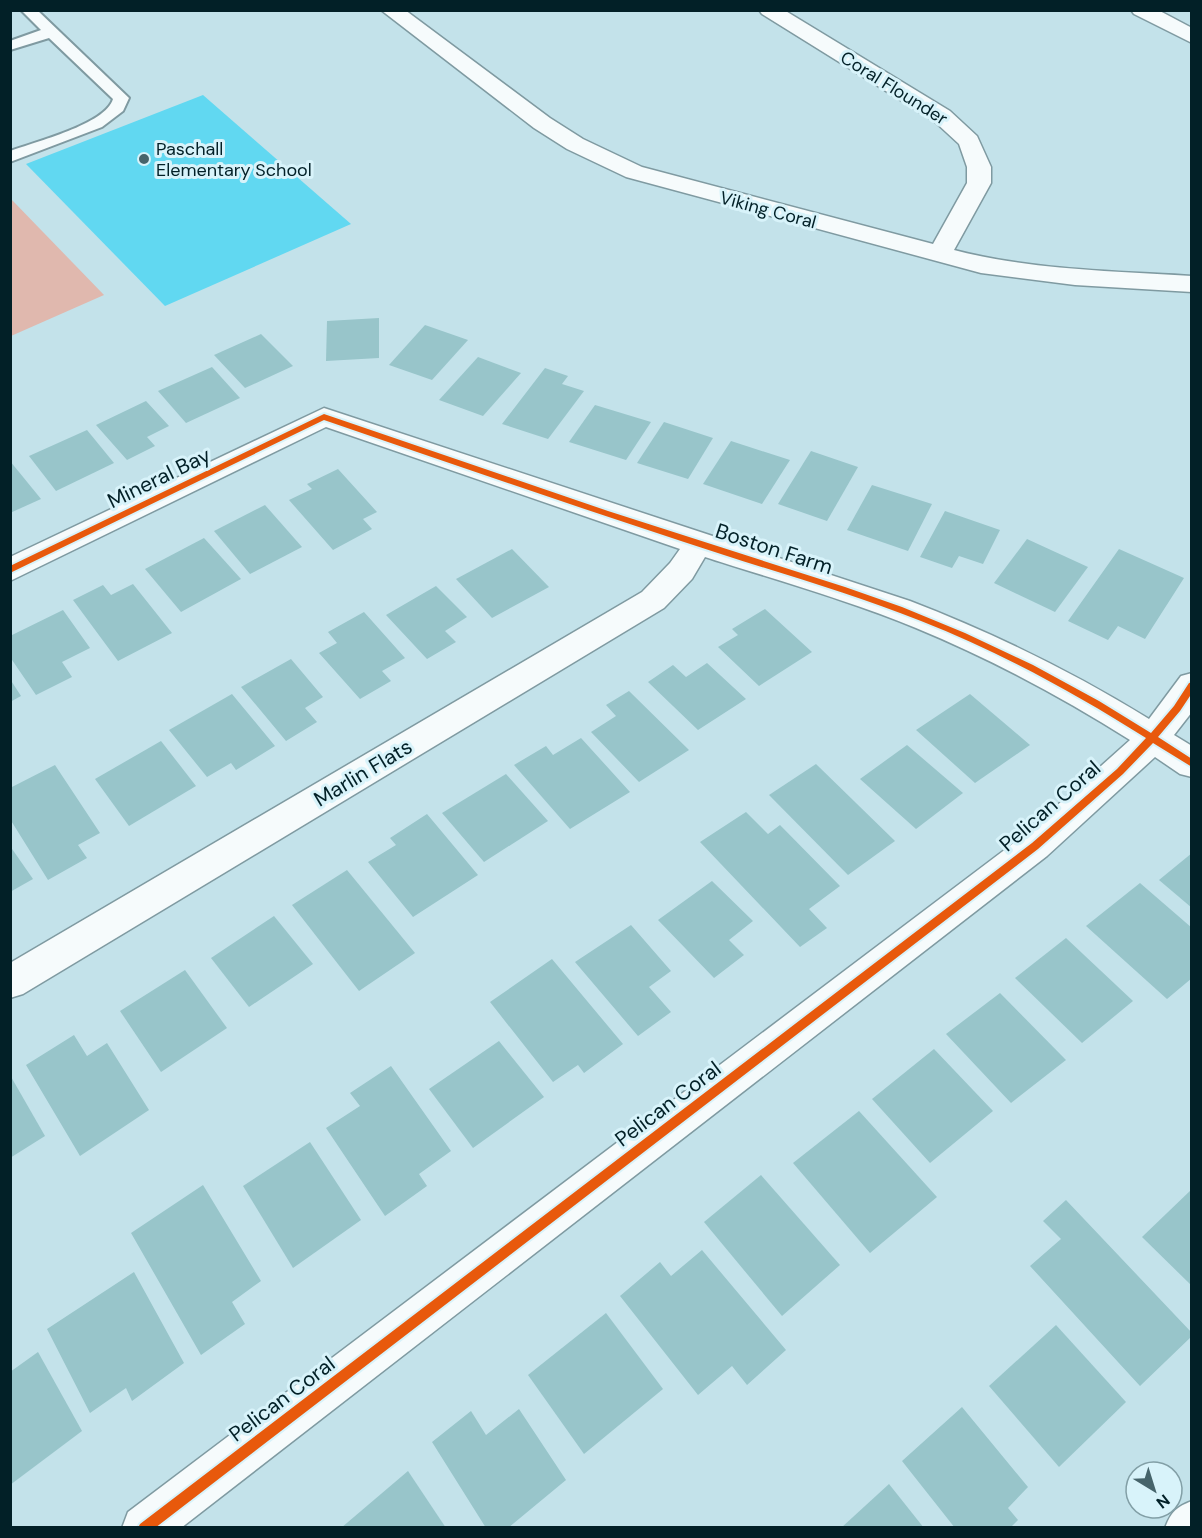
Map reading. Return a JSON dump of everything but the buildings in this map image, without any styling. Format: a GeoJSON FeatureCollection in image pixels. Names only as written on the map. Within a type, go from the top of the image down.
{"type":"FeatureCollection","features":[{"type":"Feature","properties":{"kind":"street","name":"Viking Coral"},"geometry":{"type":"LineString","coordinates":[[391,10],[542,123],[574,144],[634,172],[981,266],[1028,272],[1191,284]]}},
{"type":"Feature","properties":{"kind":"street","name":"Coral Flounder"},"geometry":{"type":"LineString","coordinates":[[769,10],[942,116],[969,141],[979,167],[979,183],[939,255]]}},
{"type":"Feature","properties":{"kind":"street"},"geometry":{"type":"LineString","coordinates":[[1141,10],[1191,37]]}},
{"type":"Feature","properties":{"kind":"street","name":"Boston Farm"},"geometry":{"type":"LineString","coordinates":[[324,417],[698,544],[852,593],[925,620],[1053,680],[1152,737],[1191,764]]}},
{"type":"Feature","properties":{"kind":"street","name":"Mineral Bay"},"geometry":{"type":"LineString","coordinates":[[10,570],[324,417]]}},
{"type":"Feature","properties":{"kind":"street","name":"Marlin Flats"},"geometry":{"type":"LineString","coordinates":[[10,982],[652,600],[681,571],[698,544]]}},
{"type":"Feature","properties":{"kind":"street","name":"Pelican Coral"},"geometry":{"type":"LineString","coordinates":[[144,1527],[1035,846],[1105,784],[1152,737],[1191,685]]}},
{"type":"Feature","properties":{"kind":"street"},"geometry":{"type":"LineString","coordinates":[[1187,1527],[1191,1523]]}},
{"type":"Feature","properties":{"kind":"lane"},"geometry":{"type":"LineString","coordinates":[[10,157],[97,124],[118,108],[121,98],[28,10]]}},
{"type":"Feature","properties":{"kind":"lane"},"geometry":{"type":"LineString","coordinates":[[10,46],[51,32]]}},
{"type":"Feature","properties":{"kind":"shaded area"},"geometry":{"type":"Polygon","coordinates":[[[11,199],[104,295],[10,336],[11,199]]]}},
{"type":"Feature","properties":{"kind":"water"},"geometry":{"type":"Polygon","coordinates":[[[203,95],[351,224],[165,306],[26,164],[203,95]]]}},
{"type":"Feature","properties":{"kind":"cycle path"},"geometry":{"type":"LineString","coordinates":[[10,570],[324,417],[652,529],[842,589],[927,620],[1063,685],[1129,723],[1192,764]]}},
{"type":"Feature","properties":{"kind":"cycle path"},"geometry":{"type":"LineString","coordinates":[[144,1528],[1035,846],[1140,751],[1177,708],[1192,685]]}},
{"type":"Feature","properties":{"kind":"place","name":"Paschall Elementary School"},"geometry":{"type":"Point","coordinates":[144,159]}}]}
